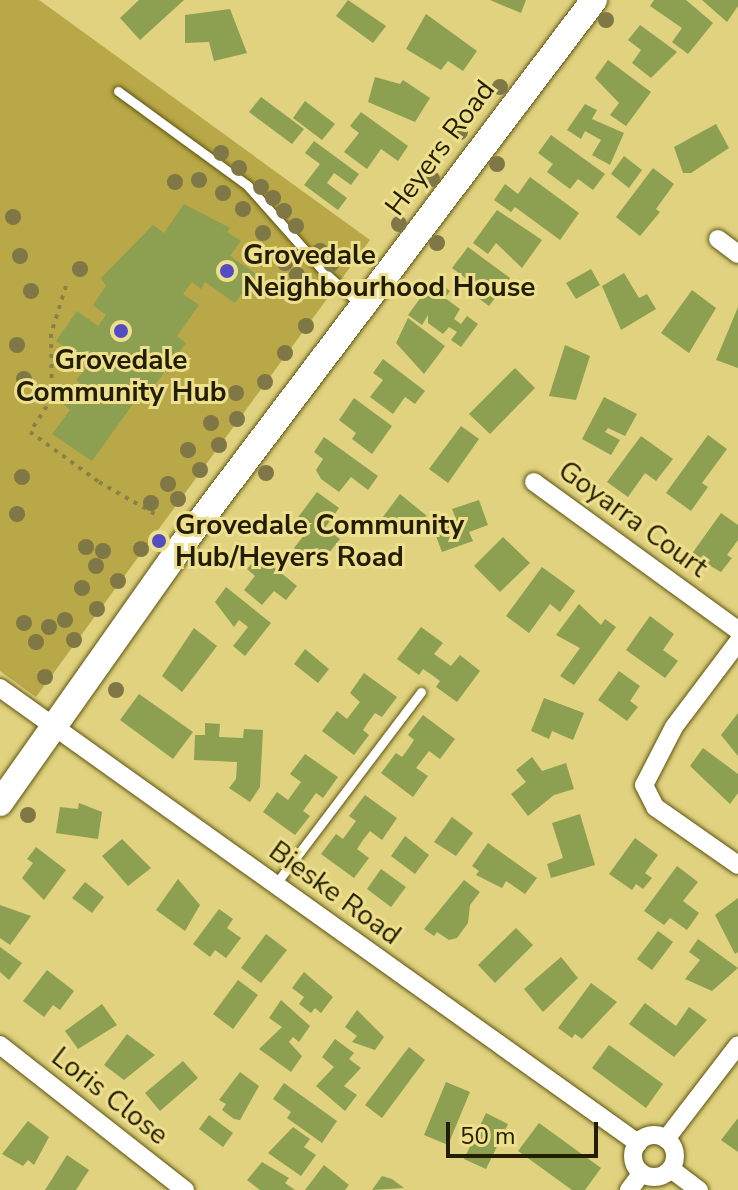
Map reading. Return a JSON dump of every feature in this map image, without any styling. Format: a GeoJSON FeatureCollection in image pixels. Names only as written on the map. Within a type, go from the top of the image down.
{"type":"FeatureCollection","features":[{"type":"Feature","properties":{"kind":"street","name":"Heyers Road"},"geometry":{"type":"LineString","coordinates":[[0,803],[56,728],[182,545],[594,0]]}},
{"type":"Feature","properties":{"kind":"street"},"geometry":{"type":"LineString","coordinates":[[718,239],[738,254]]}},
{"type":"Feature","properties":{"kind":"street","name":"Goyarra Court"},"geometry":{"type":"LineString","coordinates":[[534,482],[738,630]]}},
{"type":"Feature","properties":{"kind":"street"},"geometry":{"type":"LineString","coordinates":[[738,642],[674,727],[644,785],[655,807],[738,865]]}},
{"type":"Feature","properties":{"kind":"street","name":"Bieske Road"},"geometry":{"type":"LineString","coordinates":[[0,688],[638,1143]]}},
{"type":"Feature","properties":{"kind":"street","name":"Loris Close"},"geometry":{"type":"LineString","coordinates":[[0,1045],[185,1190]]}},
{"type":"Feature","properties":{"kind":"street"},"geometry":{"type":"LineString","coordinates":[[666,1139],[738,1045]]}},
{"type":"Feature","properties":{"kind":"street"},"geometry":{"type":"LineString","coordinates":[[651,1135],[666,1139],[675,1154],[671,1169],[655,1178],[641,1174],[633,1162],[638,1143],[651,1135]]}},
{"type":"Feature","properties":{"kind":"street"},"geometry":{"type":"LineString","coordinates":[[671,1169],[699,1190]]}},
{"type":"Feature","properties":{"kind":"street"},"geometry":{"type":"LineString","coordinates":[[629,1190],[641,1174]]}},
{"type":"Feature","properties":{"kind":"lane"},"geometry":{"type":"LineString","coordinates":[[118,91],[247,185],[325,273],[361,305]]}},
{"type":"Feature","properties":{"kind":"lane"},"geometry":{"type":"LineString","coordinates":[[275,885],[421,692]]}},
{"type":"Feature","properties":{"kind":"path"},"geometry":{"type":"LineString","coordinates":[[66,286],[51,334],[52,398],[30,432],[99,482],[155,514]]}},
{"type":"Feature","properties":{"kind":"shaded area"},"geometry":{"type":"Polygon","coordinates":[[[0,0],[39,0],[370,240],[36,697],[0,671],[0,0]]]}},
{"type":"Feature","properties":{"kind":"building"},"geometry":{"type":"Polygon","coordinates":[[[139,0],[184,0],[140,40],[120,18],[139,0]]]}},
{"type":"Feature","properties":{"kind":"building"},"geometry":{"type":"Polygon","coordinates":[[[348,0],[386,26],[373,43],[336,16],[348,0]]]}},
{"type":"Feature","properties":{"kind":"building"},"geometry":{"type":"Polygon","coordinates":[[[490,0],[526,0],[521,13],[490,0]]]}},
{"type":"Feature","properties":{"kind":"building"},"geometry":{"type":"Polygon","coordinates":[[[654,0],[686,0],[713,23],[688,54],[672,42],[682,28],[650,6],[654,0]]]}},
{"type":"Feature","properties":{"kind":"building"},"geometry":{"type":"Polygon","coordinates":[[[702,0],[738,0],[738,6],[727,22],[702,0]]]}},
{"type":"Feature","properties":{"kind":"building"},"geometry":{"type":"Polygon","coordinates":[[[230,9],[247,53],[214,61],[209,42],[185,43],[185,15],[230,9]]]}},
{"type":"Feature","properties":{"kind":"building"},"geometry":{"type":"Polygon","coordinates":[[[426,14],[477,51],[463,71],[448,61],[441,70],[406,49],[426,14]]]}},
{"type":"Feature","properties":{"kind":"building"},"geometry":{"type":"Polygon","coordinates":[[[640,25],[677,52],[651,78],[632,63],[641,50],[628,40],[640,25]]]}},
{"type":"Feature","properties":{"kind":"building"},"geometry":{"type":"Polygon","coordinates":[[[608,60],[651,92],[626,126],[610,115],[619,103],[595,78],[608,60]]]}},
{"type":"Feature","properties":{"kind":"building"},"geometry":{"type":"Polygon","coordinates":[[[375,77],[400,84],[403,80],[430,98],[415,122],[368,102],[375,77]]]}},
{"type":"Feature","properties":{"kind":"building"},"geometry":{"type":"Polygon","coordinates":[[[261,97],[304,129],[292,144],[249,112],[261,97]]]}},
{"type":"Feature","properties":{"kind":"building"},"geometry":{"type":"Polygon","coordinates":[[[305,101],[335,124],[322,140],[293,118],[305,101]]]}},
{"type":"Feature","properties":{"kind":"building"},"geometry":{"type":"Polygon","coordinates":[[[585,104],[597,110],[592,119],[624,133],[610,165],[592,155],[601,140],[585,131],[581,139],[567,130],[585,104]]]}},
{"type":"Feature","properties":{"kind":"building"},"geometry":{"type":"Polygon","coordinates":[[[361,112],[408,146],[398,161],[381,149],[367,169],[344,152],[359,133],[350,126],[361,112]]]}},
{"type":"Feature","properties":{"kind":"building"},"geometry":{"type":"Polygon","coordinates":[[[716,124],[729,148],[691,173],[683,173],[674,147],[716,124]]]}},
{"type":"Feature","properties":{"kind":"building"},"geometry":{"type":"Polygon","coordinates":[[[551,135],[605,174],[593,190],[578,179],[570,189],[547,172],[553,164],[538,153],[551,135]]]}},
{"type":"Feature","properties":{"kind":"building"},"geometry":{"type":"Polygon","coordinates":[[[314,141],[359,174],[351,185],[334,173],[327,183],[347,198],[338,210],[304,185],[320,164],[305,153],[314,141]]]}},
{"type":"Feature","properties":{"kind":"building"},"geometry":{"type":"Polygon","coordinates":[[[624,156],[642,170],[629,188],[611,174],[624,156]]]}},
{"type":"Feature","properties":{"kind":"building"},"geometry":{"type":"Polygon","coordinates":[[[653,168],[674,184],[656,209],[660,212],[640,236],[616,217],[653,168]]]}},
{"type":"Feature","properties":{"kind":"building"},"geometry":{"type":"Polygon","coordinates":[[[530,177],[579,213],[560,240],[515,207],[511,212],[494,200],[505,184],[518,194],[530,177]]]}},
{"type":"Feature","properties":{"kind":"building","name":"Grovedale Community Hub"},"geometry":{"type":"Polygon","coordinates":[[[184,204],[230,228],[227,232],[241,241],[230,256],[256,274],[235,303],[205,282],[201,289],[192,282],[183,294],[199,305],[177,336],[186,343],[148,394],[143,390],[92,461],[52,434],[70,410],[61,402],[80,384],[76,380],[90,364],[56,341],[77,311],[98,326],[106,315],[93,305],[106,286],[101,278],[153,225],[164,233],[184,204]]]}},
{"type":"Feature","properties":{"kind":"building"},"geometry":{"type":"Polygon","coordinates":[[[497,210],[542,240],[522,268],[496,243],[488,254],[473,243],[497,210]]]}},
{"type":"Feature","properties":{"kind":"building"},"geometry":{"type":"Polygon","coordinates":[[[468,247],[510,278],[489,306],[470,292],[475,285],[452,268],[468,247]]]}},
{"type":"Feature","properties":{"kind":"building"},"geometry":{"type":"Polygon","coordinates":[[[591,269],[600,285],[576,299],[566,283],[591,269]]]}},
{"type":"Feature","properties":{"kind":"building"},"geometry":{"type":"Polygon","coordinates":[[[624,273],[639,298],[647,294],[656,309],[621,330],[602,286],[624,273]]]}},
{"type":"Feature","properties":{"kind":"building"},"geometry":{"type":"Polygon","coordinates":[[[434,279],[450,291],[445,298],[460,309],[454,319],[461,324],[467,316],[478,324],[461,347],[451,340],[457,332],[449,327],[443,334],[428,323],[428,315],[422,325],[408,315],[434,279]]]}},
{"type":"Feature","properties":{"kind":"building"},"geometry":{"type":"Polygon","coordinates":[[[692,290],[716,308],[689,353],[661,333],[692,290]]]}},
{"type":"Feature","properties":{"kind":"building"},"geometry":{"type":"Polygon","coordinates":[[[738,307],[738,368],[716,360],[738,307]]]}},
{"type":"Feature","properties":{"kind":"building"},"geometry":{"type":"Polygon","coordinates":[[[408,318],[445,346],[424,374],[396,343],[408,318]]]}},
{"type":"Feature","properties":{"kind":"building"},"geometry":{"type":"Polygon","coordinates":[[[565,345],[590,356],[576,400],[549,396],[565,345]]]}},
{"type":"Feature","properties":{"kind":"building"},"geometry":{"type":"Polygon","coordinates":[[[383,359],[425,391],[415,404],[405,397],[393,414],[370,397],[383,380],[373,373],[383,359]]]}},
{"type":"Feature","properties":{"kind":"building"},"geometry":{"type":"Polygon","coordinates":[[[515,368],[535,388],[490,434],[469,414],[515,368]]]}},
{"type":"Feature","properties":{"kind":"building"},"geometry":{"type":"Polygon","coordinates":[[[604,397],[637,414],[625,436],[608,428],[605,432],[620,440],[611,455],[582,439],[604,397]]]}},
{"type":"Feature","properties":{"kind":"building"},"geometry":{"type":"Polygon","coordinates":[[[354,398],[392,426],[372,454],[352,439],[356,433],[339,420],[354,398]]]}},
{"type":"Feature","properties":{"kind":"building"},"geometry":{"type":"Polygon","coordinates":[[[461,426],[479,439],[448,483],[429,469],[461,426]]]}},
{"type":"Feature","properties":{"kind":"building"},"geometry":{"type":"Polygon","coordinates":[[[708,435],[727,449],[702,483],[708,487],[691,511],[666,493],[708,435]]]}},
{"type":"Feature","properties":{"kind":"building"},"geometry":{"type":"Polygon","coordinates":[[[641,436],[673,459],[656,481],[645,473],[628,497],[607,482],[641,436]]]}},
{"type":"Feature","properties":{"kind":"building"},"geometry":{"type":"Polygon","coordinates":[[[324,437],[378,476],[368,490],[351,477],[339,492],[321,479],[316,470],[323,459],[314,452],[324,437]]]}},
{"type":"Feature","properties":{"kind":"building"},"geometry":{"type":"Polygon","coordinates":[[[317,492],[339,508],[325,528],[340,539],[325,558],[314,550],[308,559],[294,548],[305,534],[296,520],[317,492]]]}},
{"type":"Feature","properties":{"kind":"building"},"geometry":{"type":"Polygon","coordinates":[[[400,494],[427,516],[382,536],[374,529],[400,494]]]}},
{"type":"Feature","properties":{"kind":"building"},"geometry":{"type":"Polygon","coordinates":[[[479,500],[488,525],[469,532],[473,541],[442,552],[433,528],[456,519],[452,509],[479,500]]]}},
{"type":"Feature","properties":{"kind":"building"},"geometry":{"type":"Polygon","coordinates":[[[721,513],[738,525],[738,540],[727,555],[732,558],[721,572],[691,555],[721,513]]]}},
{"type":"Feature","properties":{"kind":"building"},"geometry":{"type":"Polygon","coordinates":[[[503,537],[530,563],[500,592],[474,566],[503,537]]]}},
{"type":"Feature","properties":{"kind":"building"},"geometry":{"type":"Polygon","coordinates":[[[259,555],[297,586],[286,600],[274,591],[262,605],[244,590],[255,576],[247,569],[259,555]]]}},
{"type":"Feature","properties":{"kind":"building"},"geometry":{"type":"Polygon","coordinates":[[[542,567],[575,591],[560,612],[550,604],[529,633],[506,616],[542,567]]]}},
{"type":"Feature","properties":{"kind":"building"},"geometry":{"type":"Polygon","coordinates":[[[226,587],[271,623],[245,656],[233,646],[248,627],[239,620],[234,627],[215,602],[226,587]]]}},
{"type":"Feature","properties":{"kind":"building"},"geometry":{"type":"Polygon","coordinates":[[[579,604],[601,625],[605,619],[616,627],[574,685],[560,676],[580,648],[556,635],[579,604]]]}},
{"type":"Feature","properties":{"kind":"building"},"geometry":{"type":"Polygon","coordinates":[[[650,616],[674,634],[663,650],[678,661],[665,678],[626,650],[650,616]]]}},
{"type":"Feature","properties":{"kind":"building"},"geometry":{"type":"Polygon","coordinates":[[[421,627],[443,643],[434,654],[451,666],[460,655],[480,671],[457,702],[436,687],[440,681],[432,675],[423,669],[419,675],[397,659],[421,627]]]}},
{"type":"Feature","properties":{"kind":"building"},"geometry":{"type":"Polygon","coordinates":[[[194,628],[217,646],[182,692],[162,676],[194,628]]]}},
{"type":"Feature","properties":{"kind":"building"},"geometry":{"type":"Polygon","coordinates":[[[305,649],[329,669],[318,683],[294,664],[305,649]]]}},
{"type":"Feature","properties":{"kind":"building"},"geometry":{"type":"Polygon","coordinates":[[[619,671],[640,686],[630,701],[638,707],[627,721],[598,700],[619,671]]]}},
{"type":"Feature","properties":{"kind":"building"},"geometry":{"type":"Polygon","coordinates":[[[364,673],[397,697],[382,717],[375,713],[369,721],[363,730],[369,735],[354,755],[322,731],[337,711],[347,719],[360,702],[350,693],[364,673]]]}},
{"type":"Feature","properties":{"kind":"building"},"geometry":{"type":"Polygon","coordinates":[[[139,694],[193,732],[173,759],[120,720],[139,694]]]}},
{"type":"Feature","properties":{"kind":"building"},"geometry":{"type":"Polygon","coordinates":[[[544,698],[584,713],[573,740],[552,731],[549,739],[531,731],[544,698]]]}},
{"type":"Feature","properties":{"kind":"building"},"geometry":{"type":"Polygon","coordinates":[[[738,713],[738,756],[721,735],[738,713]]]}},
{"type":"Feature","properties":{"kind":"building"},"geometry":{"type":"Polygon","coordinates":[[[423,715],[455,739],[440,759],[429,751],[416,768],[428,776],[413,797],[381,773],[396,753],[402,757],[408,749],[414,740],[408,735],[423,715]]]}},
{"type":"Feature","properties":{"kind":"building"},"geometry":{"type":"Polygon","coordinates":[[[205,723],[220,724],[219,737],[243,738],[244,729],[263,730],[260,787],[250,802],[229,788],[236,779],[237,762],[194,760],[195,735],[205,735],[205,723]]]}},
{"type":"Feature","properties":{"kind":"building"},"geometry":{"type":"Polygon","coordinates":[[[703,748],[738,774],[738,793],[730,804],[690,766],[703,748]]]}},
{"type":"Feature","properties":{"kind":"building"},"geometry":{"type":"Polygon","coordinates":[[[305,754],[338,777],[323,798],[316,793],[303,811],[310,816],[295,835],[263,812],[277,792],[288,800],[301,782],[290,774],[305,754]]]}},
{"type":"Feature","properties":{"kind":"building"},"geometry":{"type":"Polygon","coordinates":[[[532,757],[542,771],[566,763],[574,789],[554,795],[528,816],[511,794],[526,782],[516,770],[532,757]]]}},
{"type":"Feature","properties":{"kind":"building"},"geometry":{"type":"Polygon","coordinates":[[[365,795],[397,818],[382,840],[370,831],[363,840],[357,849],[369,858],[354,878],[321,854],[336,834],[343,839],[356,821],[349,816],[365,795]]]}},
{"type":"Feature","properties":{"kind":"building"},"geometry":{"type":"Polygon","coordinates":[[[79,803],[102,812],[98,839],[56,833],[60,807],[78,809],[79,803]]]}},
{"type":"Feature","properties":{"kind":"building"},"geometry":{"type":"Polygon","coordinates":[[[580,814],[595,865],[551,878],[547,864],[563,858],[552,823],[580,814]]]}},
{"type":"Feature","properties":{"kind":"building"},"geometry":{"type":"Polygon","coordinates":[[[452,817],[473,833],[456,856],[434,842],[452,817]]]}},
{"type":"Feature","properties":{"kind":"building"},"geometry":{"type":"Polygon","coordinates":[[[405,836],[429,855],[415,874],[391,856],[405,836]]]}},
{"type":"Feature","properties":{"kind":"building"},"geometry":{"type":"Polygon","coordinates":[[[635,838],[658,855],[645,873],[652,878],[643,889],[636,884],[632,890],[609,874],[635,838]]]}},
{"type":"Feature","properties":{"kind":"building"},"geometry":{"type":"Polygon","coordinates":[[[122,839],[151,868],[128,886],[102,856],[122,839]]]}},
{"type":"Feature","properties":{"kind":"building"},"geometry":{"type":"Polygon","coordinates":[[[488,843],[537,878],[525,894],[506,881],[502,888],[476,875],[479,871],[472,866],[488,843]]]}},
{"type":"Feature","properties":{"kind":"building"},"geometry":{"type":"Polygon","coordinates":[[[36,847],[66,870],[44,900],[22,878],[33,863],[27,859],[36,847]]]}},
{"type":"Feature","properties":{"kind":"building"},"geometry":{"type":"Polygon","coordinates":[[[677,866],[698,882],[683,901],[699,913],[687,930],[670,918],[664,925],[644,911],[677,866]]]}},
{"type":"Feature","properties":{"kind":"building"},"geometry":{"type":"Polygon","coordinates":[[[381,869],[406,887],[391,907],[367,889],[381,869]]]}},
{"type":"Feature","properties":{"kind":"building"},"geometry":{"type":"Polygon","coordinates":[[[178,879],[200,905],[185,931],[156,910],[178,879]]]}},
{"type":"Feature","properties":{"kind":"building"},"geometry":{"type":"Polygon","coordinates":[[[464,880],[480,892],[470,905],[468,923],[457,938],[449,940],[437,932],[434,936],[424,929],[464,880]]]}},
{"type":"Feature","properties":{"kind":"building"},"geometry":{"type":"Polygon","coordinates":[[[85,882],[104,897],[92,913],[72,898],[85,882]]]}},
{"type":"Feature","properties":{"kind":"building"},"geometry":{"type":"Polygon","coordinates":[[[738,898],[738,952],[735,954],[715,915],[738,898]]]}},
{"type":"Feature","properties":{"kind":"building"},"geometry":{"type":"Polygon","coordinates":[[[0,905],[31,916],[10,945],[0,938],[0,905]]]}},
{"type":"Feature","properties":{"kind":"building"},"geometry":{"type":"Polygon","coordinates":[[[219,909],[233,919],[227,928],[241,938],[226,958],[215,950],[210,957],[193,944],[219,909]]]}},
{"type":"Feature","properties":{"kind":"building"},"geometry":{"type":"Polygon","coordinates":[[[516,928],[533,945],[495,983],[478,965],[516,928]]]}},
{"type":"Feature","properties":{"kind":"building"},"geometry":{"type":"Polygon","coordinates":[[[658,931],[673,942],[652,970],[637,959],[658,931]]]}},
{"type":"Feature","properties":{"kind":"building"},"geometry":{"type":"Polygon","coordinates":[[[266,934],[287,950],[261,983],[241,968],[266,934]]]}},
{"type":"Feature","properties":{"kind":"building"},"geometry":{"type":"Polygon","coordinates":[[[698,939],[738,968],[712,991],[685,979],[700,960],[689,952],[698,939]]]}},
{"type":"Feature","properties":{"kind":"building"},"geometry":{"type":"Polygon","coordinates":[[[0,947],[22,963],[9,980],[0,972],[0,947]]]}},
{"type":"Feature","properties":{"kind":"building"},"geometry":{"type":"Polygon","coordinates":[[[561,957],[578,978],[543,1012],[524,989],[561,957]]]}},
{"type":"Feature","properties":{"kind":"building"},"geometry":{"type":"Polygon","coordinates":[[[47,970],[74,991],[60,1010],[53,1005],[44,1017],[23,1001],[47,970]]]}},
{"type":"Feature","properties":{"kind":"building"},"geometry":{"type":"Polygon","coordinates":[[[304,972],[333,997],[321,1013],[315,1008],[311,1013],[299,1004],[304,997],[292,988],[304,972]]]}},
{"type":"Feature","properties":{"kind":"building"},"geometry":{"type":"Polygon","coordinates":[[[238,980],[258,995],[233,1029],[213,1014],[238,980]]]}},
{"type":"Feature","properties":{"kind":"building"},"geometry":{"type":"Polygon","coordinates":[[[591,983],[617,1002],[582,1039],[575,1034],[572,1038],[558,1028],[591,983]]]}},
{"type":"Feature","properties":{"kind":"building"},"geometry":{"type":"Polygon","coordinates":[[[281,1000],[310,1026],[299,1042],[293,1037],[289,1042],[302,1056],[291,1072],[259,1049],[282,1027],[269,1018],[281,1000]]]}},
{"type":"Feature","properties":{"kind":"building"},"geometry":{"type":"Polygon","coordinates":[[[645,1003],[676,1026],[689,1007],[707,1020],[674,1057],[629,1024],[645,1003]]]}},
{"type":"Feature","properties":{"kind":"building"},"geometry":{"type":"Polygon","coordinates":[[[102,1004],[117,1025],[78,1049],[65,1031],[102,1004]]]}},
{"type":"Feature","properties":{"kind":"building"},"geometry":{"type":"Polygon","coordinates":[[[357,1010],[384,1037],[375,1050],[352,1042],[357,1036],[345,1027],[357,1010]]]}},
{"type":"Feature","properties":{"kind":"building"},"geometry":{"type":"Polygon","coordinates":[[[127,1034],[155,1055],[124,1080],[104,1065],[127,1034]]]}},
{"type":"Feature","properties":{"kind":"building"},"geometry":{"type":"Polygon","coordinates":[[[335,1039],[354,1053],[349,1059],[361,1068],[344,1086],[357,1095],[345,1111],[316,1086],[334,1067],[322,1057],[335,1039]]]}},
{"type":"Feature","properties":{"kind":"building"},"geometry":{"type":"Polygon","coordinates":[[[609,1045],[663,1084],[646,1108],[592,1068],[609,1045]]]}},
{"type":"Feature","properties":{"kind":"building"},"geometry":{"type":"Polygon","coordinates":[[[409,1047],[425,1060],[382,1118],[365,1105],[409,1047]]]}},
{"type":"Feature","properties":{"kind":"building"},"geometry":{"type":"Polygon","coordinates":[[[183,1061],[198,1078],[160,1111],[145,1093],[183,1061]]]}},
{"type":"Feature","properties":{"kind":"building"},"geometry":{"type":"Polygon","coordinates":[[[240,1072],[259,1086],[240,1120],[222,1110],[226,1104],[219,1100],[240,1072]]]}},
{"type":"Feature","properties":{"kind":"building"},"geometry":{"type":"Polygon","coordinates":[[[446,1082],[470,1092],[448,1145],[424,1135],[446,1082]]]}},
{"type":"Feature","properties":{"kind":"building"},"geometry":{"type":"Polygon","coordinates":[[[284,1083],[337,1121],[322,1143],[287,1118],[291,1112],[273,1099],[284,1083]]]}},
{"type":"Feature","properties":{"kind":"building"},"geometry":{"type":"Polygon","coordinates":[[[486,1113],[508,1124],[486,1169],[464,1159],[486,1113]]]}},
{"type":"Feature","properties":{"kind":"building"},"geometry":{"type":"Polygon","coordinates":[[[209,1115],[233,1133],[223,1147],[199,1129],[209,1115]]]}},
{"type":"Feature","properties":{"kind":"building"},"geometry":{"type":"Polygon","coordinates":[[[738,1118],[738,1152],[721,1140],[738,1118]]]}},
{"type":"Feature","properties":{"kind":"building"},"geometry":{"type":"Polygon","coordinates":[[[28,1121],[49,1137],[34,1165],[28,1160],[23,1166],[2,1154],[28,1121]]]}},
{"type":"Feature","properties":{"kind":"building"},"geometry":{"type":"Polygon","coordinates":[[[539,1123],[601,1168],[585,1190],[572,1190],[518,1151],[539,1123]]]}},
{"type":"Feature","properties":{"kind":"building"},"geometry":{"type":"Polygon","coordinates":[[[293,1127],[310,1139],[304,1147],[316,1155],[301,1176],[268,1153],[293,1127]]]}},
{"type":"Feature","properties":{"kind":"building"},"geometry":{"type":"Polygon","coordinates":[[[67,1155],[89,1170],[76,1190],[45,1190],[67,1155]]]}},
{"type":"Feature","properties":{"kind":"building"},"geometry":{"type":"Polygon","coordinates":[[[262,1162],[289,1178],[285,1183],[295,1190],[260,1190],[247,1180],[262,1162]]]}},
{"type":"Feature","properties":{"kind":"building"},"geometry":{"type":"Polygon","coordinates":[[[324,1165],[349,1185],[345,1190],[305,1190],[324,1165]]]}},
{"type":"Feature","properties":{"kind":"building"},"geometry":{"type":"Polygon","coordinates":[[[382,1176],[392,1179],[404,1188],[372,1190],[382,1176]]]}},
{"type":"Feature","properties":{"kind":"place","name":"Grovedale Neighbourhood House"},"geometry":{"type":"Point","coordinates":[227,271]}},
{"type":"Feature","properties":{"kind":"place","name":"Grovedale Community Hub"},"geometry":{"type":"Point","coordinates":[121,331]}},
{"type":"Feature","properties":{"kind":"place","name":"Grovedale Community Hub/Heyers Road"},"geometry":{"type":"Point","coordinates":[159,541]}}]}
